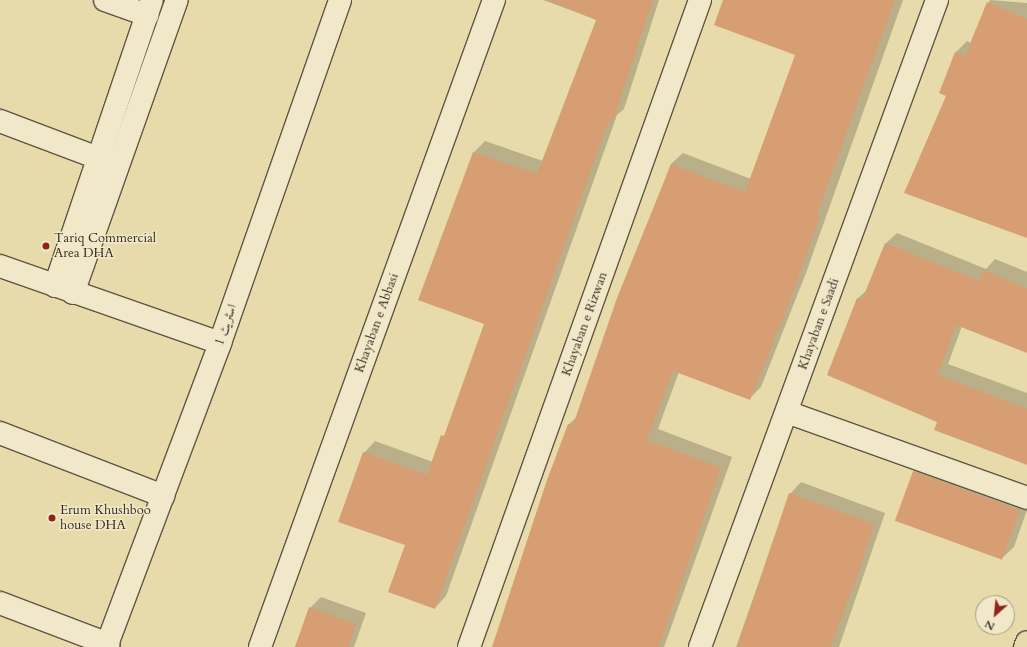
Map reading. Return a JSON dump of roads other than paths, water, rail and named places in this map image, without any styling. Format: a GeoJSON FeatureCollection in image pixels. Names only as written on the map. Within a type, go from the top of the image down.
{"type":"FeatureCollection","features":[{"type":"Feature","properties":{"kind":"main road"},"geometry":{"type":"LineString","coordinates":[[1025,647],[1027,642]]}},
{"type":"Feature","properties":{"kind":"street"},"geometry":{"type":"LineString","coordinates":[[64,289],[98,158],[149,7],[106,0]]}},
{"type":"Feature","properties":{"kind":"street"},"geometry":{"type":"LineString","coordinates":[[64,289],[177,0]]}},
{"type":"Feature","properties":{"kind":"street","name":"اسٹریٹ 1"},"geometry":{"type":"LineString","coordinates":[[107,645],[220,343],[340,0]]}},
{"type":"Feature","properties":{"kind":"street","name":"Khayaban e Abbasi"},"geometry":{"type":"LineString","coordinates":[[260,647],[494,0]]}},
{"type":"Feature","properties":{"kind":"street","name":"Khayaban e Rizwan"},"geometry":{"type":"LineString","coordinates":[[469,647],[700,0]]}},
{"type":"Feature","properties":{"kind":"street","name":"Khayaban e Saadi"},"geometry":{"type":"LineString","coordinates":[[700,647],[937,0]]}},
{"type":"Feature","properties":{"kind":"street"},"geometry":{"type":"LineString","coordinates":[[0,121],[98,158]]}},
{"type":"Feature","properties":{"kind":"street"},"geometry":{"type":"LineString","coordinates":[[0,266],[220,343]]}},
{"type":"Feature","properties":{"kind":"street"},"geometry":{"type":"LineString","coordinates":[[787,412],[1025,500]]}},
{"type":"Feature","properties":{"kind":"street"},"geometry":{"type":"LineString","coordinates":[[0,433],[163,496]]}},
{"type":"Feature","properties":{"kind":"street"},"geometry":{"type":"LineString","coordinates":[[0,603],[107,645]]}},
{"type":"Feature","properties":{"kind":"place","name":"Tariq Commercial Area DHA"},"geometry":{"type":"Point","coordinates":[46,246]}},
{"type":"Feature","properties":{"kind":"place","name":"Erum Khushboo house DHA"},"geometry":{"type":"Point","coordinates":[52,518]}}]}
